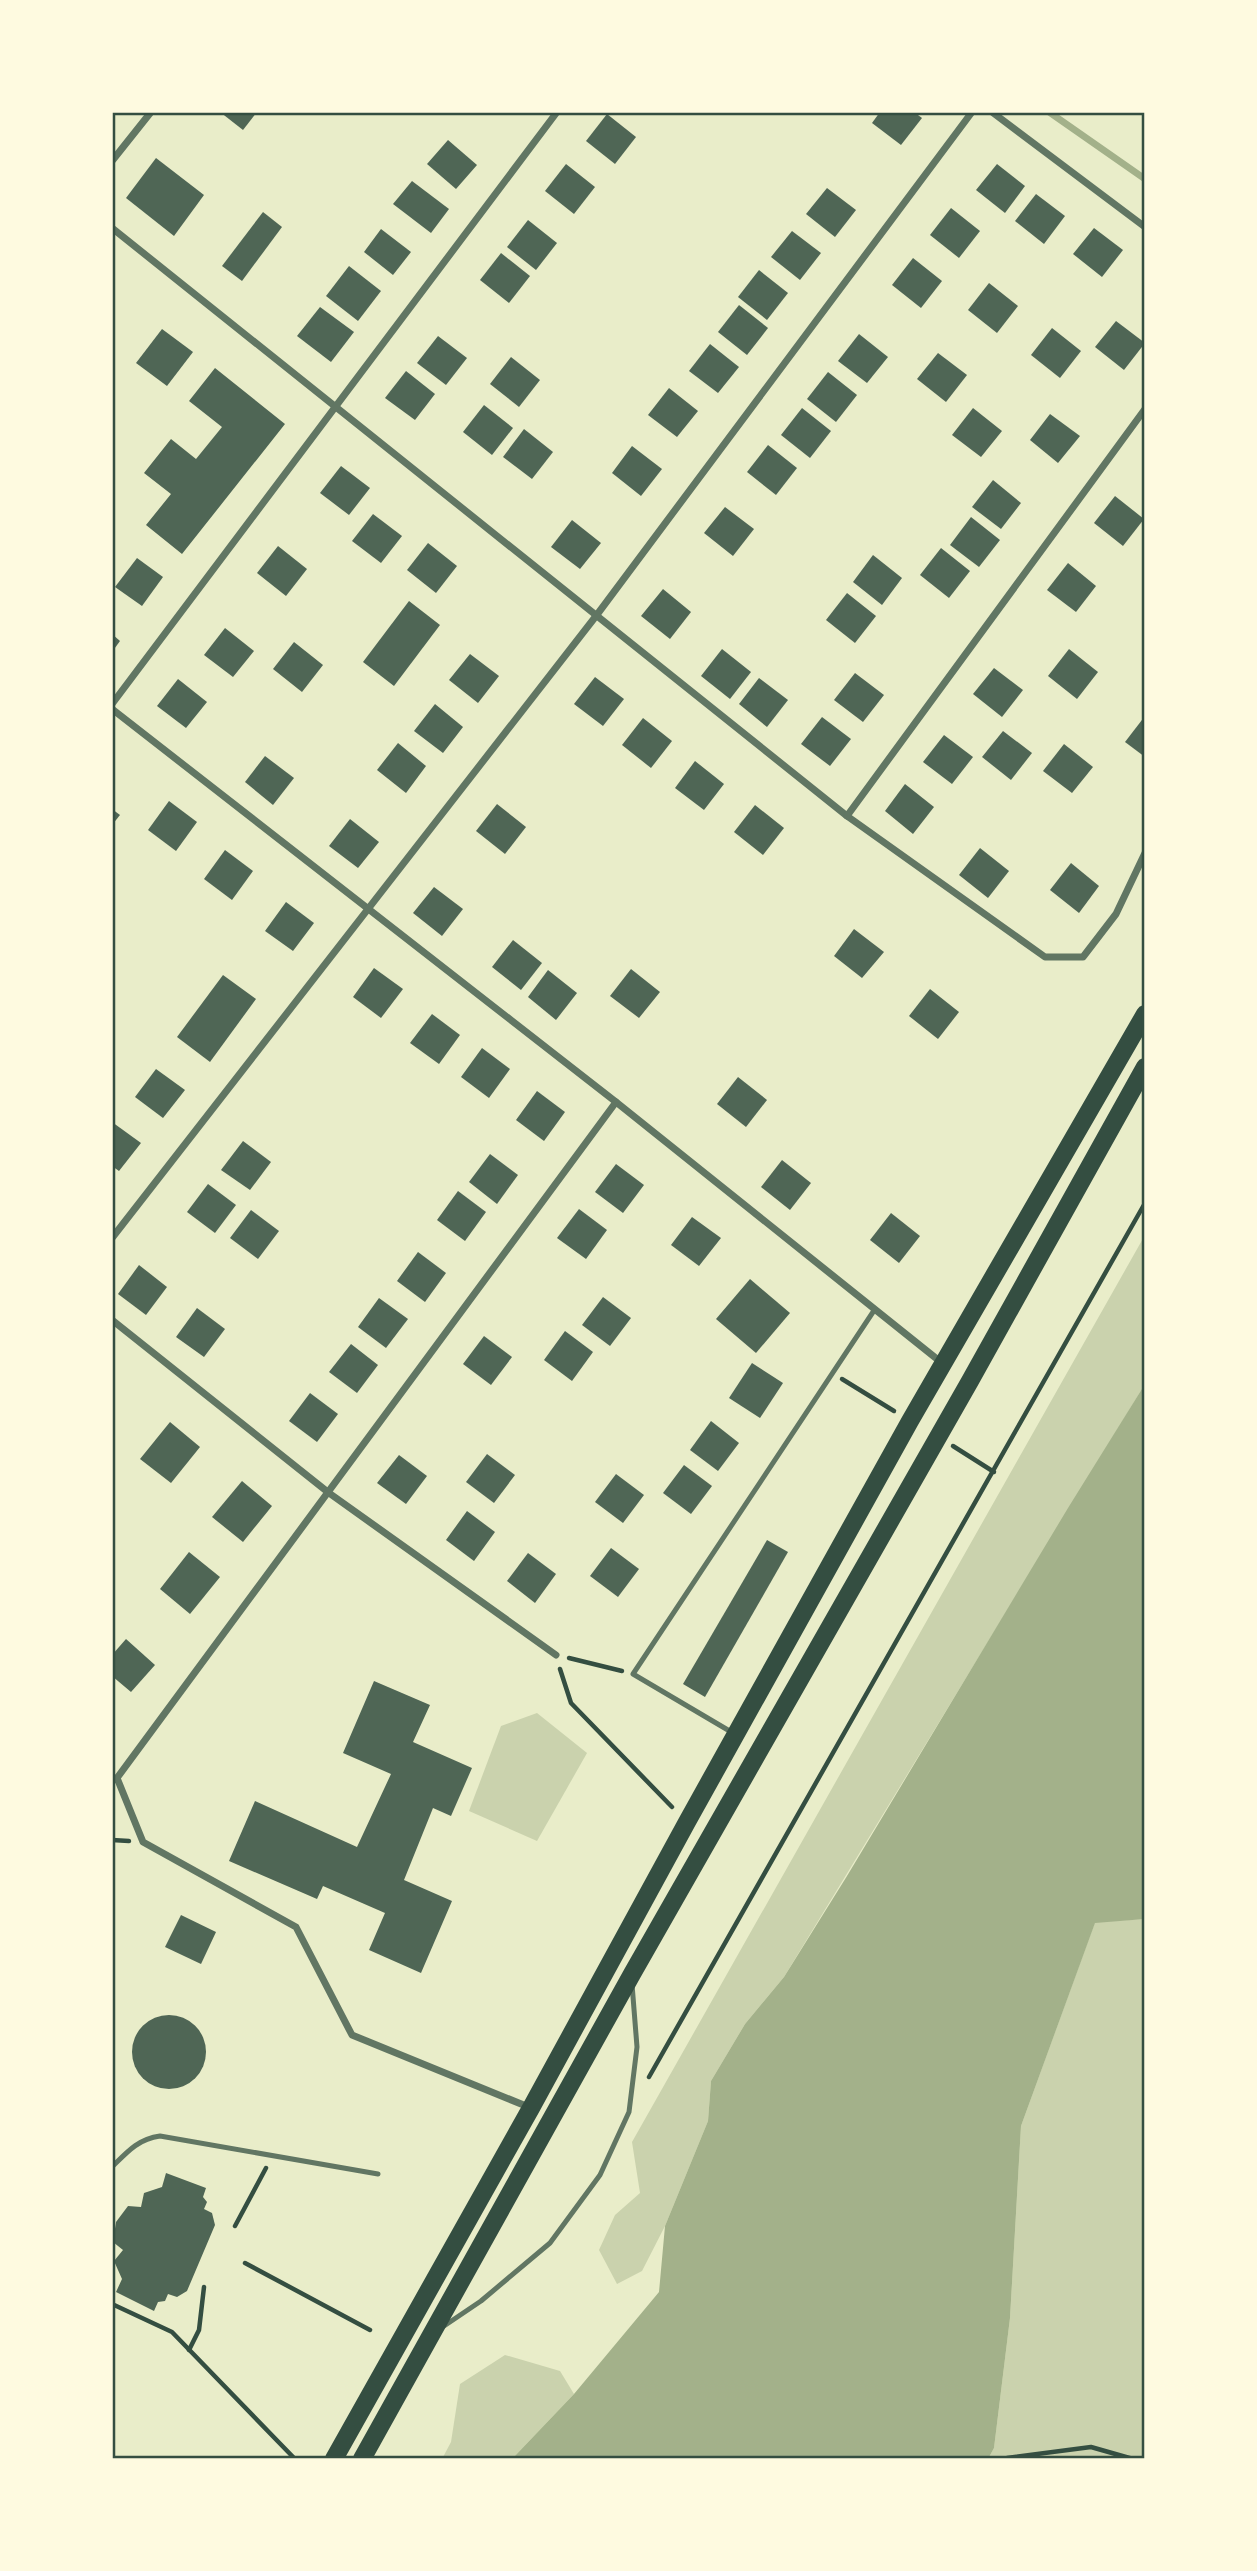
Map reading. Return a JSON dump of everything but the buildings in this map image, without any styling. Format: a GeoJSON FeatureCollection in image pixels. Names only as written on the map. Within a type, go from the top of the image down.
{"type":"FeatureCollection","features":[{"type":"Feature","properties":{"kind":"main road"},"geometry":{"type":"LineString","coordinates":[[334,2459],[910,1421],[1145,1014]]}},
{"type":"Feature","properties":{"kind":"main road"},"geometry":{"type":"LineString","coordinates":[[362,2459],[1145,1067]]}},
{"type":"Feature","properties":{"kind":"main road"},"geometry":{"type":"LineString","coordinates":[[944,1365],[970,1381]]}},
{"type":"Feature","properties":{"kind":"street"},"geometry":{"type":"LineString","coordinates":[[112,162],[151,112]]}},
{"type":"Feature","properties":{"kind":"street"},"geometry":{"type":"LineString","coordinates":[[112,704],[557,112]]}},
{"type":"Feature","properties":{"kind":"street"},"geometry":{"type":"LineString","coordinates":[[112,1238],[596,616],[972,112]]}},
{"type":"Feature","properties":{"kind":"street"},"geometry":{"type":"LineString","coordinates":[[992,112],[1145,227]]}},
{"type":"Feature","properties":{"kind":"street"},"geometry":{"type":"LineString","coordinates":[[112,228],[847,816],[1045,957],[1083,957],[1116,914],[1145,853]]}},
{"type":"Feature","properties":{"kind":"street"},"geometry":{"type":"LineString","coordinates":[[847,816],[1145,409]]}},
{"type":"Feature","properties":{"kind":"street"},"geometry":{"type":"LineString","coordinates":[[112,709],[616,1102],[944,1365]]}},
{"type":"Feature","properties":{"kind":"street"},"geometry":{"type":"LineString","coordinates":[[531,2108],[352,2035],[296,1927],[143,1842],[115,1780],[616,1102]]}},
{"type":"Feature","properties":{"kind":"street"},"geometry":{"type":"LineString","coordinates":[[112,1320],[329,1493],[556,1655]]}},
{"type":"Feature","properties":{"kind":"lane"},"geometry":{"type":"LineString","coordinates":[[735,1735],[633,1674],[875,1309]]}},
{"type":"Feature","properties":{"kind":"lane"},"geometry":{"type":"LineString","coordinates":[[433,2333],[481,2301],[550,2243],[600,2175],[629,2112],[638,2046],[632,1975]]}},
{"type":"Feature","properties":{"kind":"lane"},"geometry":{"type":"LineString","coordinates":[[112,2166],[132,2147],[147,2138],[160,2136],[379,2174]]}},
{"type":"Feature","properties":{"kind":"path"},"geometry":{"type":"LineString","coordinates":[[629,2112],[1145,1203]]}},
{"type":"Feature","properties":{"kind":"path"},"geometry":{"type":"LineString","coordinates":[[556,1655],[633,1674]]}},
{"type":"Feature","properties":{"kind":"path"},"geometry":{"type":"LineString","coordinates":[[556,1655],[571,1703],[687,1822]]}},
{"type":"Feature","properties":{"kind":"path"},"geometry":{"type":"LineString","coordinates":[[235,2226],[272,2156]]}},
{"type":"Feature","properties":{"kind":"path"},"geometry":{"type":"LineString","coordinates":[[244,2263],[370,2330]]}},
{"type":"Feature","properties":{"kind":"path"},"geometry":{"type":"LineString","coordinates":[[189,2350],[199,2330],[204,2287]]}},
{"type":"Feature","properties":{"kind":"path"},"geometry":{"type":"LineString","coordinates":[[112,2304],[172,2332],[294,2458]]}},
{"type":"Feature","properties":{"kind":"path"},"geometry":{"type":"LineString","coordinates":[[1007,2458],[1091,2447],[1133,2459]]}},
{"type":"Feature","properties":{"kind":"shaded area"},"geometry":{"type":"Polygon","coordinates":[[[1145,1235],[1145,1384],[784,1977],[745,2024],[711,2081],[708,2121],[665,2226],[642,2271],[617,2284],[599,2250],[615,2215],[640,2193],[632,2142],[1145,1235]]]}},
{"type":"Feature","properties":{"kind":"shaded area"},"geometry":{"type":"Polygon","coordinates":[[[1145,1384],[1145,1919],[1095,1923],[1021,2126],[1010,2318],[994,2448],[988,2459],[512,2459],[574,2394],[659,2292],[665,2226],[708,2121],[711,2081],[745,2024],[784,1977],[847,1876],[1145,1384]]]}},
{"type":"Feature","properties":{"kind":"shaded area"},"geometry":{"type":"Polygon","coordinates":[[[537,1713],[587,1753],[537,1841],[469,1811],[501,1726],[537,1713]]]}},
{"type":"Feature","properties":{"kind":"shaded area"},"geometry":{"type":"Polygon","coordinates":[[[1145,1919],[1145,2459],[988,2459],[994,2448],[1010,2318],[1021,2126],[1095,1922],[1145,1919]]]}},
{"type":"Feature","properties":{"kind":"shaded area"},"geometry":{"type":"Polygon","coordinates":[[[505,2355],[560,2371],[574,2394],[512,2459],[442,2459],[451,2442],[460,2384],[505,2355]]]}},
{"type":"Feature","properties":{"kind":"waterway"},"geometry":{"type":"LineString","coordinates":[[1049,112],[1145,179]]}}]}
